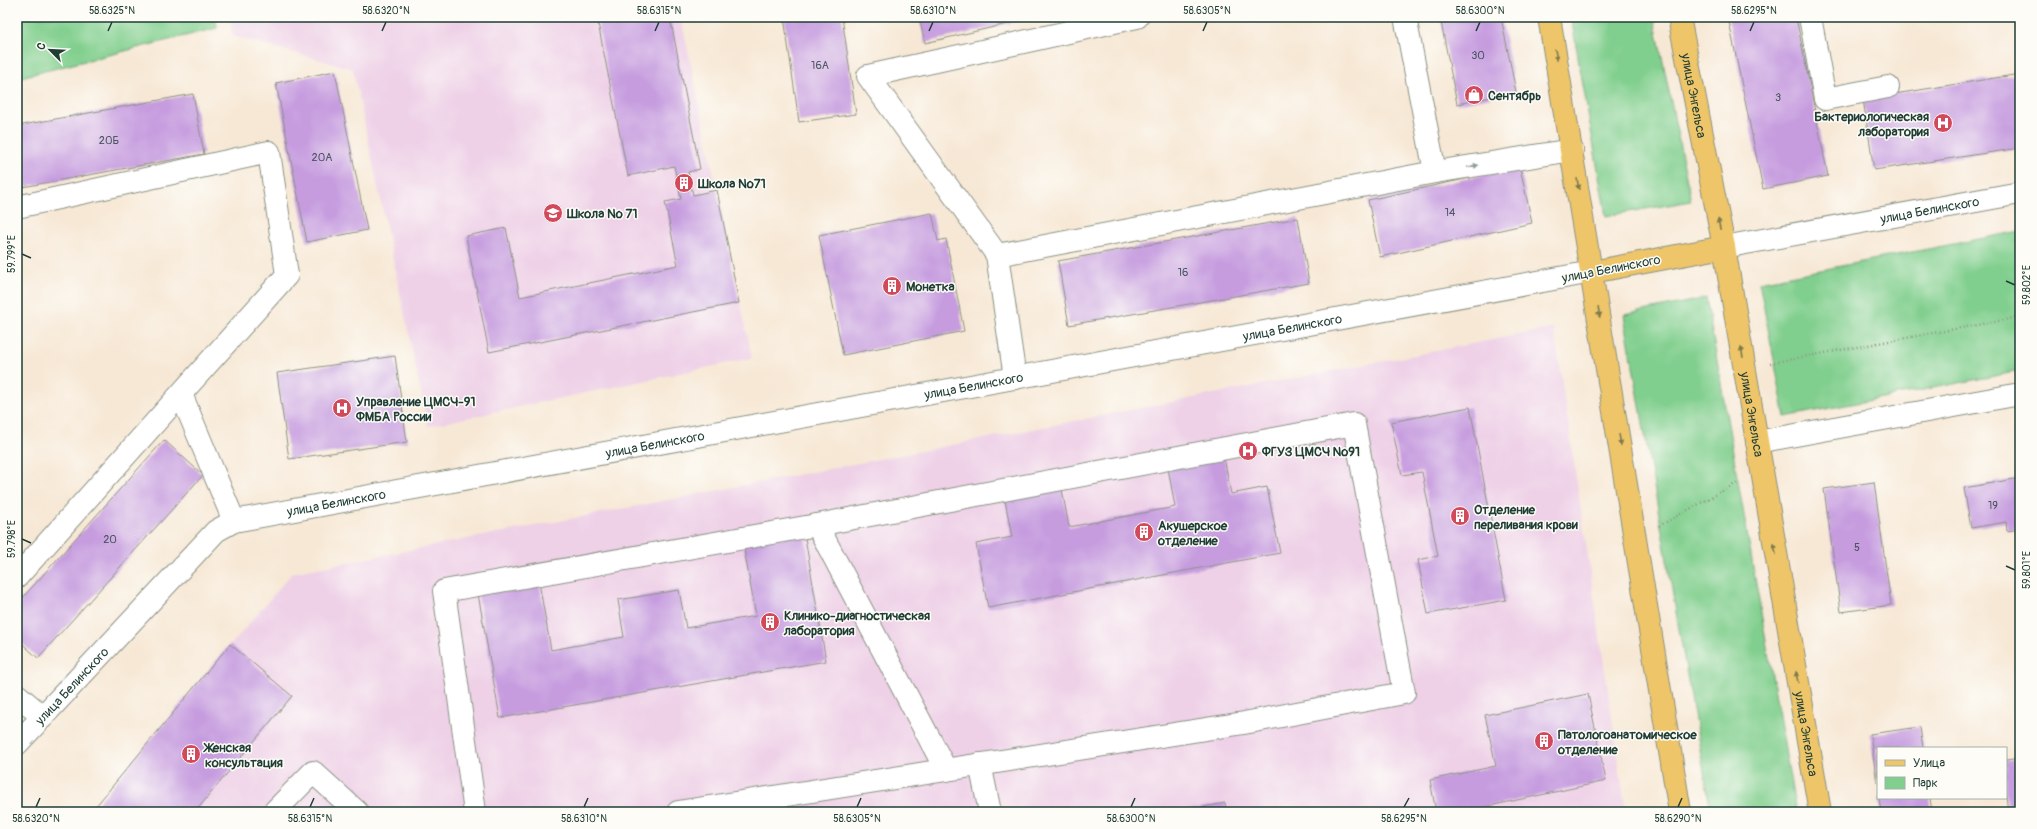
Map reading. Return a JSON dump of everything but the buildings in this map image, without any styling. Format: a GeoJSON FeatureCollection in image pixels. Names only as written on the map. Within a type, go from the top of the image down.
{"type":"FeatureCollection","features":[{"type":"Feature","properties":{"kind":"main road"},"geometry":{"type":"LineString","coordinates":[[1550,17],[1680,812]]}},
{"type":"Feature","properties":{"kind":"main road","name":"улица Энгельса"},"geometry":{"type":"LineString","coordinates":[[1680,17],[1724,247],[1820,812]]}},
{"type":"Feature","properties":{"kind":"main road","name":"улица Белинского"},"geometry":{"type":"LineString","coordinates":[[1592,272],[1724,247]]}},
{"type":"Feature","properties":{"kind":"street"},"geometry":{"type":"LineString","coordinates":[[1015,378],[997,255],[868,76],[1137,17]]}},
{"type":"Feature","properties":{"kind":"street"},"geometry":{"type":"LineString","coordinates":[[1405,17],[1435,172]]}},
{"type":"Feature","properties":{"kind":"street"},"geometry":{"type":"LineString","coordinates":[[1810,17],[1825,99],[1888,87]]}},
{"type":"Feature","properties":{"kind":"street"},"geometry":{"type":"LineString","coordinates":[[997,255],[1435,172],[1572,150]]}},
{"type":"Feature","properties":{"kind":"street"},"geometry":{"type":"LineString","coordinates":[[17,207],[269,152],[287,276],[17,577]]}},
{"type":"Feature","properties":{"kind":"street","name":"улица Белинского"},"geometry":{"type":"LineString","coordinates":[[1724,247],[2020,193]]}},
{"type":"Feature","properties":{"kind":"street","name":"улица Белинского"},"geometry":{"type":"LineString","coordinates":[[17,744],[216,531],[234,521],[1592,272]]}},
{"type":"Feature","properties":{"kind":"street"},"geometry":{"type":"LineString","coordinates":[[181,394],[234,521]]}},
{"type":"Feature","properties":{"kind":"street"},"geometry":{"type":"LineString","coordinates":[[1757,442],[2020,394]]}},
{"type":"Feature","properties":{"kind":"street"},"geometry":{"type":"LineString","coordinates":[[475,812],[444,591],[817,525],[1354,424],[1404,693],[1244,723],[980,764],[714,809],[678,812]]}},
{"type":"Feature","properties":{"kind":"street"},"geometry":{"type":"LineString","coordinates":[[817,525],[946,770]]}},
{"type":"Feature","properties":{"kind":"street"},"geometry":{"type":"LineString","coordinates":[[17,695],[43,717]]}},
{"type":"Feature","properties":{"kind":"street"},"geometry":{"type":"LineString","coordinates":[[980,764],[990,812]]}},
{"type":"Feature","properties":{"kind":"street"},"geometry":{"type":"LineString","coordinates":[[274,812],[313,772],[357,812]]}},
{"type":"Feature","properties":{"kind":"path"},"geometry":{"type":"LineString","coordinates":[[1766,364],[2020,317]]}},
{"type":"Feature","properties":{"kind":"path"},"geometry":{"type":"LineString","coordinates":[[1636,539],[1762,469]]}},
{"type":"Feature","properties":{"kind":"shaded area","name":"Школа № 71"},"geometry":{"type":"Polygon","coordinates":[[[229,17],[681,17],[752,358],[428,426],[353,69],[233,36],[229,17]]]}},
{"type":"Feature","properties":{"kind":"shaded area","name":"ФГУЗ ЦМСЧ №91"},"geometry":{"type":"Polygon","coordinates":[[[1554,328],[1626,812],[90,812],[292,573],[1554,328]]]}},
{"type":"Feature","properties":{"kind":"green space"},"geometry":{"type":"Polygon","coordinates":[[[17,17],[216,17],[217,28],[17,78],[17,17]]]}},
{"type":"Feature","properties":{"kind":"green space"},"geometry":{"type":"Polygon","coordinates":[[[1571,17],[1654,17],[1691,201],[1606,216],[1571,17]]]}},
{"type":"Feature","properties":{"kind":"green space"},"geometry":{"type":"Polygon","coordinates":[[[2020,231],[2020,371],[1785,417],[1759,282],[2020,231]]]}},
{"type":"Feature","properties":{"kind":"green space"},"geometry":{"type":"Polygon","coordinates":[[[1706,298],[1796,812],[1711,812],[1624,315],[1706,298]]]}},
{"type":"Feature","properties":{"kind":"place","name":"Сентябрь"},"geometry":{"type":"Point","coordinates":[1474,95]}},
{"type":"Feature","properties":{"kind":"place","name":"Бактериологическая лаборатория"},"geometry":{"type":"Point","coordinates":[1943,123]}},
{"type":"Feature","properties":{"kind":"place","name":"Школа №71"},"geometry":{"type":"Point","coordinates":[684,183]}},
{"type":"Feature","properties":{"kind":"place","name":"Школа № 71"},"geometry":{"type":"Point","coordinates":[553,213]}},
{"type":"Feature","properties":{"kind":"place","name":"Монетка"},"geometry":{"type":"Point","coordinates":[892,286]}},
{"type":"Feature","properties":{"kind":"place","name":"Управление ЦМСЧ-91 ФМБА России"},"geometry":{"type":"Point","coordinates":[342,408]}},
{"type":"Feature","properties":{"kind":"place","name":"ФГУЗ ЦМСЧ №91"},"geometry":{"type":"Point","coordinates":[1248,451]}},
{"type":"Feature","properties":{"kind":"place","name":"Отделение переливания крови"},"geometry":{"type":"Point","coordinates":[1460,516]}},
{"type":"Feature","properties":{"kind":"place","name":"Акушерское отделение"},"geometry":{"type":"Point","coordinates":[1144,532]}},
{"type":"Feature","properties":{"kind":"place","name":"Клинико-диагностическая лаборатория"},"geometry":{"type":"Point","coordinates":[770,622]}},
{"type":"Feature","properties":{"kind":"place","name":"Патологоанатомическое отделение"},"geometry":{"type":"Point","coordinates":[1544,741]}},
{"type":"Feature","properties":{"kind":"place","name":"Женская консультация"},"geometry":{"type":"Point","coordinates":[191,754]}}]}
